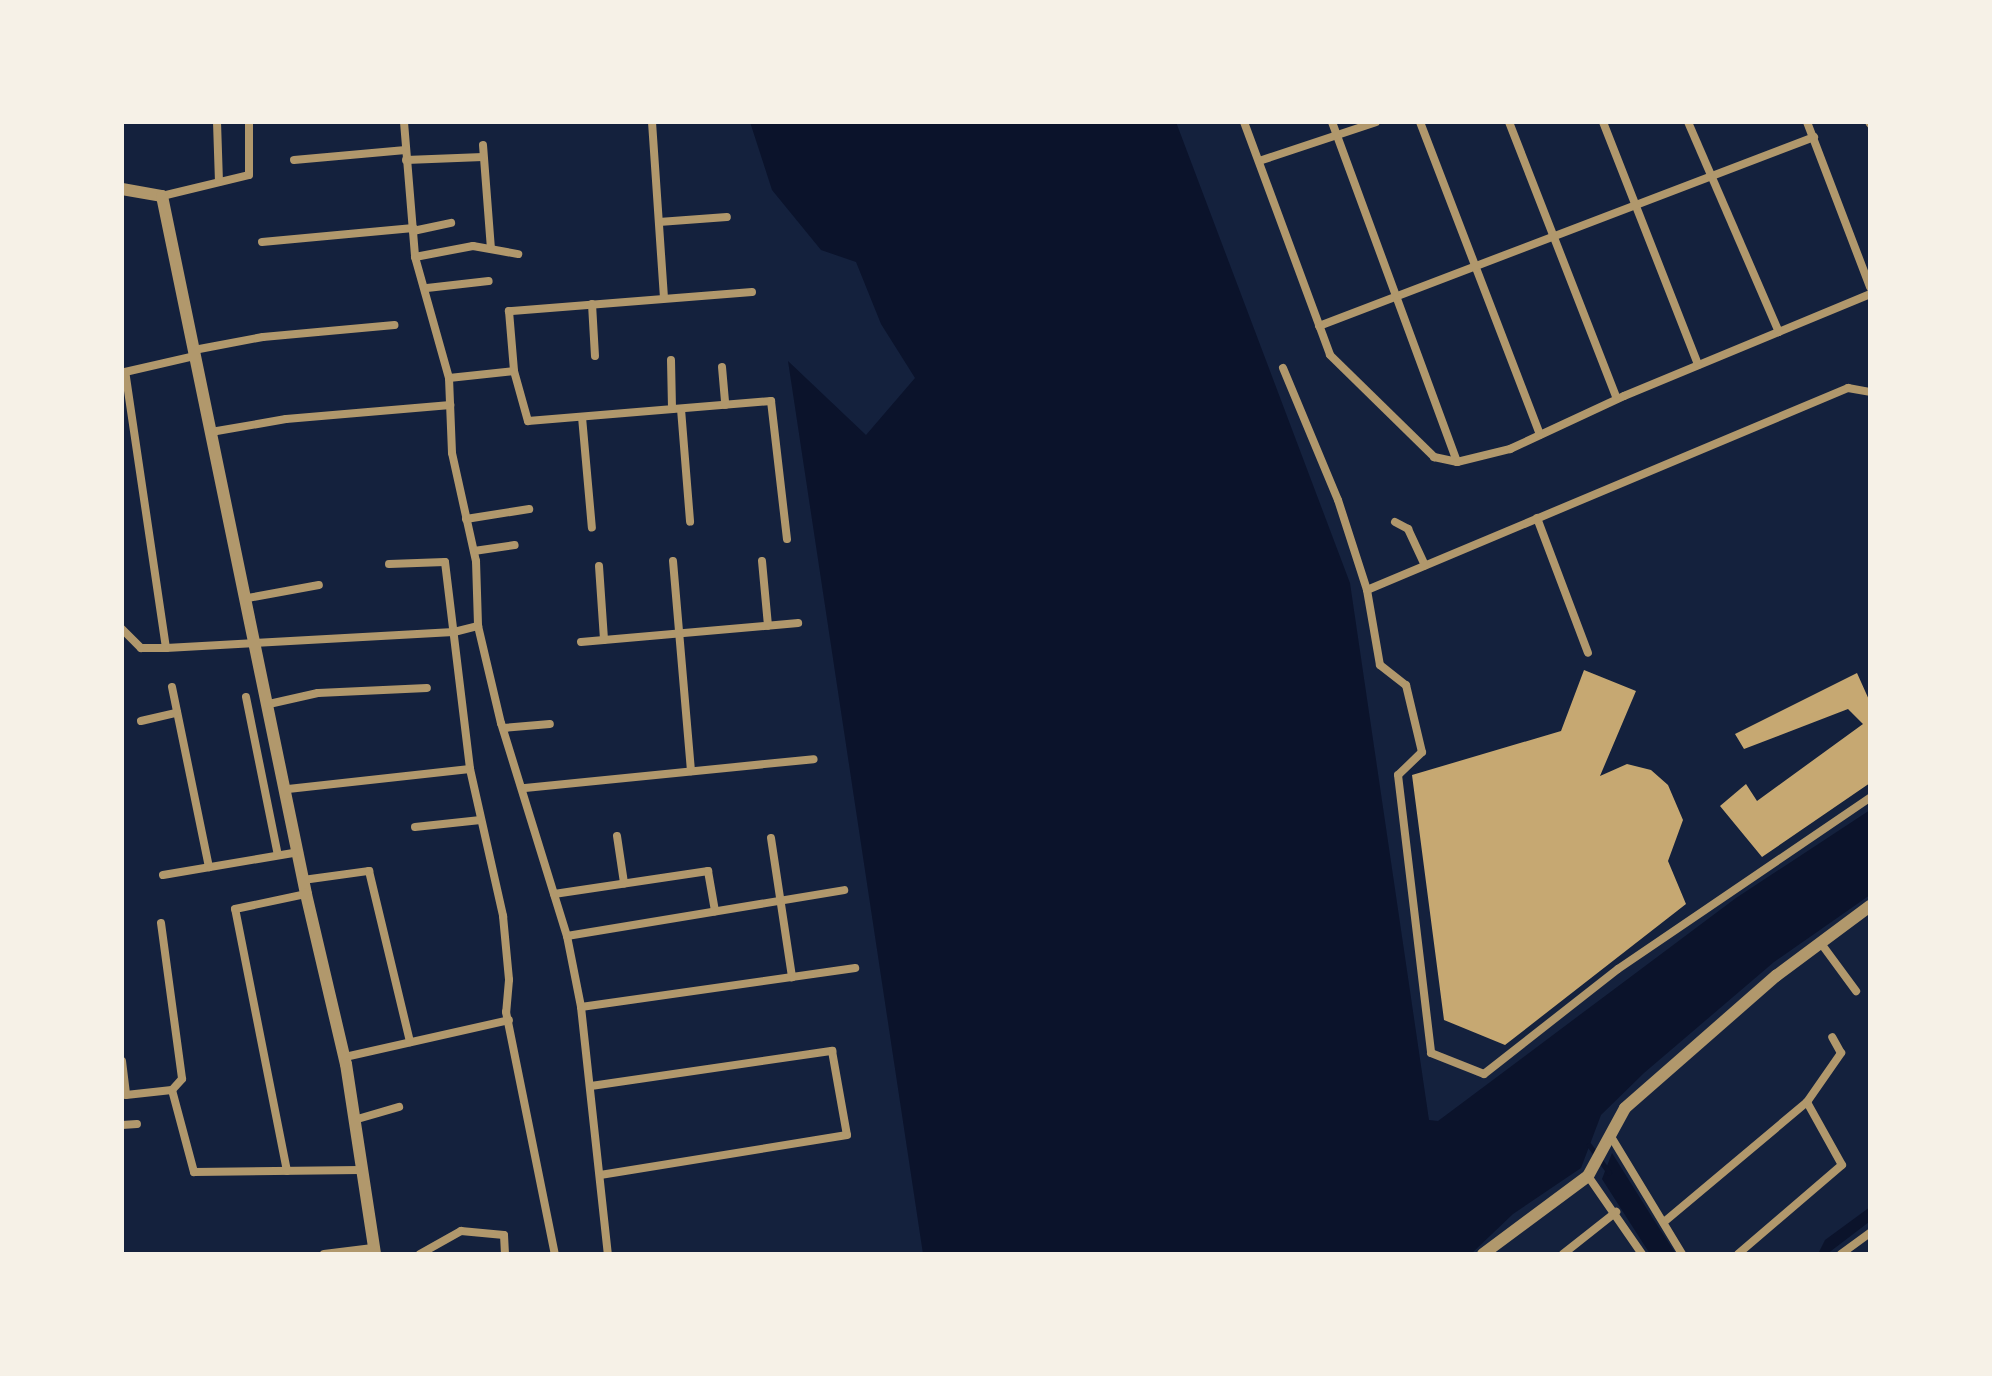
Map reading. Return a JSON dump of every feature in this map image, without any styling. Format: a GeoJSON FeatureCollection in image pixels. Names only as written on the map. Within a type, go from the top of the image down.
{"type":"FeatureCollection","features":[{"type":"Feature","properties":{"kind":"street"},"geometry":{"type":"LineString","coordinates":[[217,122],[219,182]]}},
{"type":"Feature","properties":{"kind":"street"},"geometry":{"type":"LineString","coordinates":[[122,189],[162,196],[249,175],[249,122]]}},
{"type":"Feature","properties":{"kind":"street"},"geometry":{"type":"LineString","coordinates":[[404,122],[415,257],[427,288],[449,378],[452,453],[474,551],[478,626],[503,728],[525,788],[567,936],[581,1007],[608,1254]]}},
{"type":"Feature","properties":{"kind":"street"},"geometry":{"type":"LineString","coordinates":[[652,122],[664,298]]}},
{"type":"Feature","properties":{"kind":"street"},"geometry":{"type":"LineString","coordinates":[[1244,122],[1330,355],[1434,457],[1457,462],[1510,449],[1617,399],[1870,294]]}},
{"type":"Feature","properties":{"kind":"street"},"geometry":{"type":"LineString","coordinates":[[1332,122],[1457,462]]}},
{"type":"Feature","properties":{"kind":"street"},"geometry":{"type":"LineString","coordinates":[[1259,161],[1376,122]]}},
{"type":"Feature","properties":{"kind":"street"},"geometry":{"type":"LineString","coordinates":[[1420,122],[1540,435]]}},
{"type":"Feature","properties":{"kind":"street"},"geometry":{"type":"LineString","coordinates":[[1509,122],[1617,399]]}},
{"type":"Feature","properties":{"kind":"street"},"geometry":{"type":"LineString","coordinates":[[1603,122],[1698,365]]}},
{"type":"Feature","properties":{"kind":"street"},"geometry":{"type":"LineString","coordinates":[[1688,122],[1709,177],[1779,332]]}},
{"type":"Feature","properties":{"kind":"street"},"geometry":{"type":"LineString","coordinates":[[1807,122],[1870,287]]}},
{"type":"Feature","properties":{"kind":"street"},"geometry":{"type":"LineString","coordinates":[[1319,326],[1814,137]]}},
{"type":"Feature","properties":{"kind":"street"},"geometry":{"type":"LineString","coordinates":[[483,145],[491,249]]}},
{"type":"Feature","properties":{"kind":"street"},"geometry":{"type":"LineString","coordinates":[[294,160],[406,150]]}},
{"type":"Feature","properties":{"kind":"street"},"geometry":{"type":"LineString","coordinates":[[406,160],[483,157]]}},
{"type":"Feature","properties":{"kind":"street"},"geometry":{"type":"LineString","coordinates":[[162,196],[288,789],[303,880],[345,1057],[374,1251],[324,1254]]}},
{"type":"Feature","properties":{"kind":"street"},"geometry":{"type":"LineString","coordinates":[[659,222],[727,217]]}},
{"type":"Feature","properties":{"kind":"street"},"geometry":{"type":"LineString","coordinates":[[262,242],[413,230],[451,223]]}},
{"type":"Feature","properties":{"kind":"street"},"geometry":{"type":"LineString","coordinates":[[415,257],[473,246],[518,254]]}},
{"type":"Feature","properties":{"kind":"street"},"geometry":{"type":"LineString","coordinates":[[427,288],[489,281]]}},
{"type":"Feature","properties":{"kind":"street"},"geometry":{"type":"LineString","coordinates":[[752,292],[509,311],[514,371],[528,421],[771,401],[787,539]]}},
{"type":"Feature","properties":{"kind":"street"},"geometry":{"type":"LineString","coordinates":[[592,304],[595,356]]}},
{"type":"Feature","properties":{"kind":"street"},"geometry":{"type":"LineString","coordinates":[[166,648],[125,372],[263,337],[394,325]]}},
{"type":"Feature","properties":{"kind":"street"},"geometry":{"type":"LineString","coordinates":[[671,360],[690,522]]}},
{"type":"Feature","properties":{"kind":"street"},"geometry":{"type":"LineString","coordinates":[[722,367],[725,405]]}},
{"type":"Feature","properties":{"kind":"street"},"geometry":{"type":"LineString","coordinates":[[1283,368],[1338,500],[1367,590],[1380,665],[1406,685],[1422,752],[1398,775],[1431,1053],[1484,1074],[1618,969],[1870,798]]}},
{"type":"Feature","properties":{"kind":"street"},"geometry":{"type":"LineString","coordinates":[[449,378],[514,371]]}},
{"type":"Feature","properties":{"kind":"street"},"geometry":{"type":"LineString","coordinates":[[1367,590],[1848,388],[1870,392]]}},
{"type":"Feature","properties":{"kind":"street"},"geometry":{"type":"LineString","coordinates":[[211,432],[286,419],[450,405]]}},
{"type":"Feature","properties":{"kind":"street"},"geometry":{"type":"LineString","coordinates":[[582,417],[592,528]]}},
{"type":"Feature","properties":{"kind":"street"},"geometry":{"type":"LineString","coordinates":[[466,519],[529,509]]}},
{"type":"Feature","properties":{"kind":"street"},"geometry":{"type":"LineString","coordinates":[[1537,518],[1588,653]]}},
{"type":"Feature","properties":{"kind":"street"},"geometry":{"type":"LineString","coordinates":[[1395,522],[1408,529],[1425,565]]}},
{"type":"Feature","properties":{"kind":"street"},"geometry":{"type":"LineString","coordinates":[[474,551],[515,545]]}},
{"type":"Feature","properties":{"kind":"street"},"geometry":{"type":"LineString","coordinates":[[673,561],[691,771]]}},
{"type":"Feature","properties":{"kind":"street"},"geometry":{"type":"LineString","coordinates":[[762,561],[768,626]]}},
{"type":"Feature","properties":{"kind":"street"},"geometry":{"type":"LineString","coordinates":[[389,564],[445,562],[470,769],[503,916],[509,1020],[555,1254]]}},
{"type":"Feature","properties":{"kind":"street"},"geometry":{"type":"LineString","coordinates":[[599,566],[604,640]]}},
{"type":"Feature","properties":{"kind":"street"},"geometry":{"type":"LineString","coordinates":[[248,598],[319,585]]}},
{"type":"Feature","properties":{"kind":"street"},"geometry":{"type":"LineString","coordinates":[[581,642],[798,623]]}},
{"type":"Feature","properties":{"kind":"street"},"geometry":{"type":"LineString","coordinates":[[122,629],[141,648],[166,648],[257,646],[454,632],[478,626]]}},
{"type":"Feature","properties":{"kind":"street"},"geometry":{"type":"LineString","coordinates":[[172,687],[209,867]]}},
{"type":"Feature","properties":{"kind":"street"},"geometry":{"type":"LineString","coordinates":[[269,704],[318,693],[427,688]]}},
{"type":"Feature","properties":{"kind":"street"},"geometry":{"type":"LineString","coordinates":[[246,697],[278,855]]}},
{"type":"Feature","properties":{"kind":"street"},"geometry":{"type":"LineString","coordinates":[[141,721],[177,713]]}},
{"type":"Feature","properties":{"kind":"street"},"geometry":{"type":"LineString","coordinates":[[503,728],[550,724]]}},
{"type":"Feature","properties":{"kind":"street"},"geometry":{"type":"LineString","coordinates":[[525,788],[814,759]]}},
{"type":"Feature","properties":{"kind":"street"},"geometry":{"type":"LineString","coordinates":[[288,789],[470,769]]}},
{"type":"Feature","properties":{"kind":"street"},"geometry":{"type":"LineString","coordinates":[[415,827],[481,820]]}},
{"type":"Feature","properties":{"kind":"street"},"geometry":{"type":"LineString","coordinates":[[617,836],[624,883]]}},
{"type":"Feature","properties":{"kind":"street"},"geometry":{"type":"LineString","coordinates":[[771,838],[792,977]]}},
{"type":"Feature","properties":{"kind":"street"},"geometry":{"type":"LineString","coordinates":[[163,875],[299,852]]}},
{"type":"Feature","properties":{"kind":"street"},"geometry":{"type":"LineString","coordinates":[[303,880],[369,871],[410,1042]]}},
{"type":"Feature","properties":{"kind":"street"},"geometry":{"type":"LineString","coordinates":[[554,894],[708,871],[715,911]]}},
{"type":"Feature","properties":{"kind":"street"},"geometry":{"type":"LineString","coordinates":[[567,936],[844,890]]}},
{"type":"Feature","properties":{"kind":"street"},"geometry":{"type":"LineString","coordinates":[[287,1171],[235,909],[306,894]]}},
{"type":"Feature","properties":{"kind":"street"},"geometry":{"type":"LineString","coordinates":[[1483,1254],[1589,1174],[1606,1136],[1625,1108],[1820,942],[1870,906]]}},
{"type":"Feature","properties":{"kind":"street"},"geometry":{"type":"LineString","coordinates":[[122,1061],[126,1095],[172,1090],[182,1079],[161,923]]}},
{"type":"Feature","properties":{"kind":"street"},"geometry":{"type":"LineString","coordinates":[[1820,942],[1856,991]]}},
{"type":"Feature","properties":{"kind":"street"},"geometry":{"type":"LineString","coordinates":[[581,1007],[855,968]]}},
{"type":"Feature","properties":{"kind":"street"},"geometry":{"type":"LineString","coordinates":[[345,1057],[509,1020]]}},
{"type":"Feature","properties":{"kind":"street"},"geometry":{"type":"LineString","coordinates":[[1664,1222],[1807,1102],[1841,1053],[1832,1037]]}},
{"type":"Feature","properties":{"kind":"street"},"geometry":{"type":"LineString","coordinates":[[591,1086],[832,1051],[847,1135],[600,1175]]}},
{"type":"Feature","properties":{"kind":"street"},"geometry":{"type":"LineString","coordinates":[[172,1090],[194,1172],[360,1170]]}},
{"type":"Feature","properties":{"kind":"street"},"geometry":{"type":"LineString","coordinates":[[1738,1254],[1842,1165],[1807,1102]]}},
{"type":"Feature","properties":{"kind":"street"},"geometry":{"type":"LineString","coordinates":[[354,1120],[399,1107]]}},
{"type":"Feature","properties":{"kind":"street"},"geometry":{"type":"LineString","coordinates":[[122,1125],[137,1124]]}},
{"type":"Feature","properties":{"kind":"street"},"geometry":{"type":"LineString","coordinates":[[1606,1136],[1682,1254]]}},
{"type":"Feature","properties":{"kind":"street"},"geometry":{"type":"LineString","coordinates":[[1589,1174],[1642,1254]]}},
{"type":"Feature","properties":{"kind":"street"},"geometry":{"type":"LineString","coordinates":[[1563,1254],[1616,1212]]}},
{"type":"Feature","properties":{"kind":"street"},"geometry":{"type":"LineString","coordinates":[[420,1254],[461,1231],[504,1235],[505,1254]]}},
{"type":"Feature","properties":{"kind":"street"},"geometry":{"type":"LineString","coordinates":[[1841,1254],[1870,1233]]}},
{"type":"Feature","properties":{"kind":"water"},"geometry":{"type":"Polygon","coordinates":[[[750,122],[1176,122],[1350,583],[1429,1120],[1438,1121],[1736,898],[1870,810],[1870,895],[1774,962],[1644,1073],[1601,1115],[1581,1168],[1513,1214],[1471,1254],[923,1254],[788,361],[866,435],[915,378],[881,324],[856,262],[821,250],[772,190],[750,122]]]}},
{"type":"Feature","properties":{"kind":"water"},"geometry":{"type":"Polygon","coordinates":[[[1612,1153],[1676,1254],[1650,1254],[1602,1179],[1612,1153]]]}},
{"type":"Feature","properties":{"kind":"water"},"geometry":{"type":"Polygon","coordinates":[[[1870,1207],[1869,1222],[1827,1254],[1818,1254],[1825,1240],[1870,1207]]]}},
{"type":"Feature","properties":{"kind":"building"},"geometry":{"type":"Polygon","coordinates":[[[1584,670],[1636,691],[1600,776],[1627,764],[1651,770],[1668,785],[1683,820],[1668,861],[1686,904],[1505,1045],[1444,1020],[1412,775],[1561,731],[1584,670]]]}},
{"type":"Feature","properties":{"kind":"building"},"geometry":{"type":"Polygon","coordinates":[[[1857,673],[1870,702],[1870,783],[1762,857],[1720,806],[1746,784],[1757,801],[1863,724],[1848,709],[1744,749],[1735,734],[1857,673]]]}},
{"type":"Feature","properties":{"kind":"waterway"},"geometry":{"type":"LineString","coordinates":[[1589,1145],[1609,1173]]}}]}
